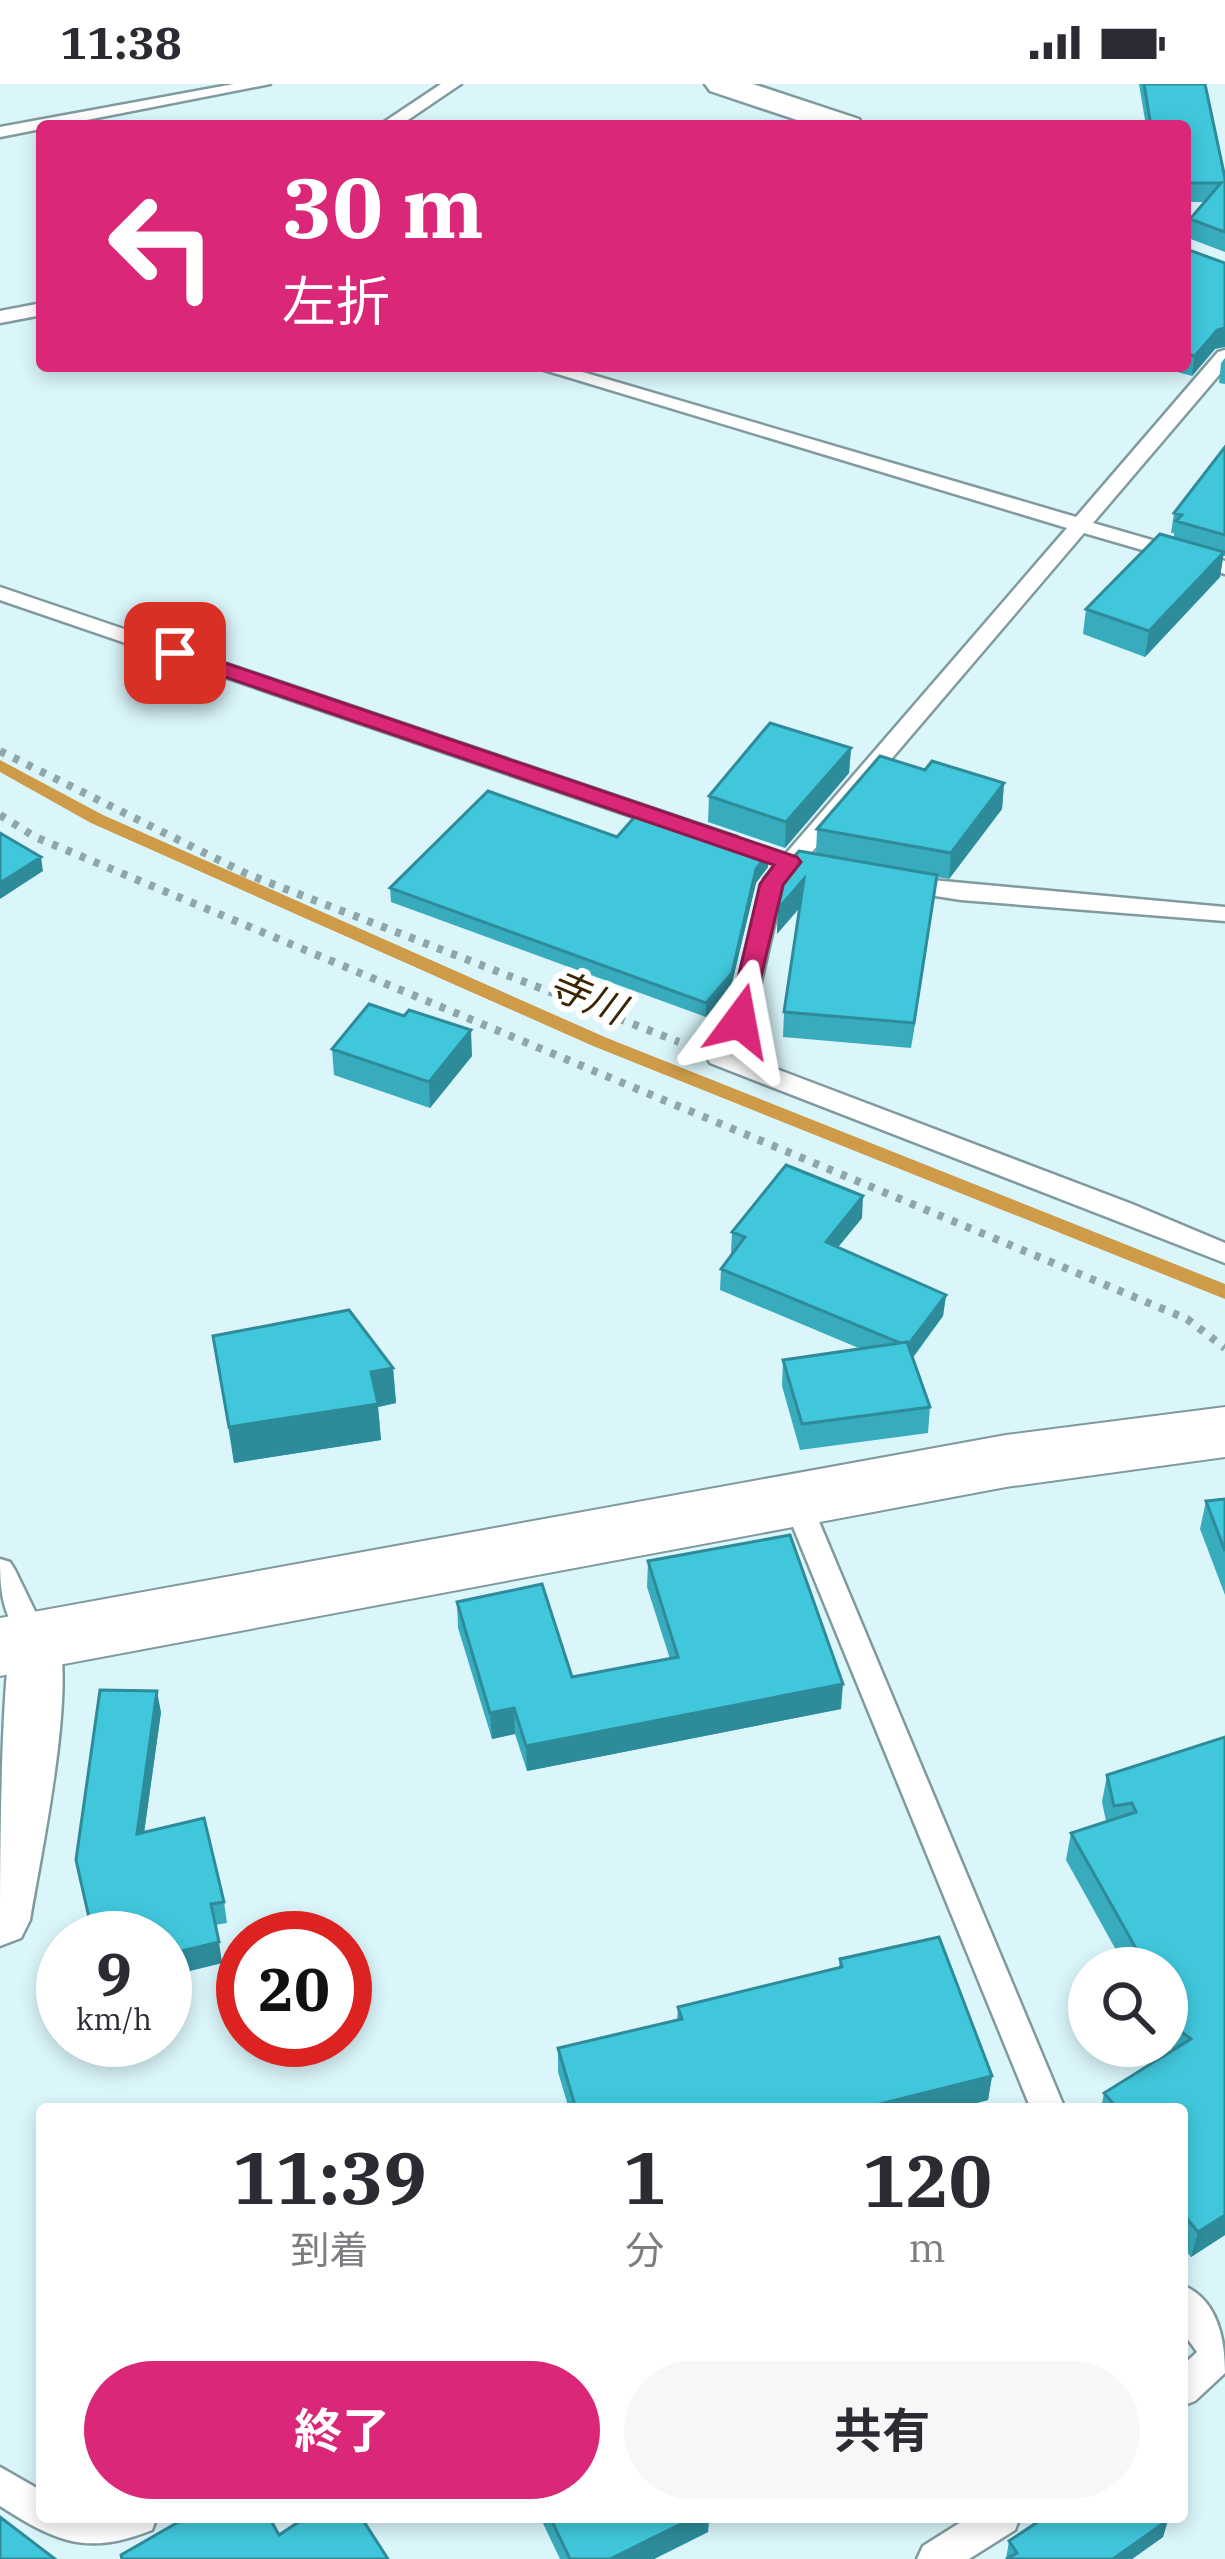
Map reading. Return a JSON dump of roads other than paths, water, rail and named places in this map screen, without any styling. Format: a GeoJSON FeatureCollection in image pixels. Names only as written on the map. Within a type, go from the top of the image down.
{"type":"FeatureCollection","features":[{"type":"Feature","properties":{"kind":"street"},"geometry":{"type":"LineString","coordinates":[[721,84],[830,120]]}},
{"type":"Feature","properties":{"kind":"street"},"geometry":{"type":"LineString","coordinates":[[0,1920],[29,1738],[17,1643],[1006,1461],[1225,1432]]}},
{"type":"Feature","properties":{"kind":"lane"},"geometry":{"type":"LineString","coordinates":[[66,120],[262,84]]}},
{"type":"Feature","properties":{"kind":"lane"},"geometry":{"type":"LineString","coordinates":[[396,120],[453,84]]}},
{"type":"Feature","properties":{"kind":"lane"},"geometry":{"type":"LineString","coordinates":[[0,132],[36,125]]}},
{"type":"Feature","properties":{"kind":"lane"},"geometry":{"type":"LineString","coordinates":[[0,317],[36,310]]}},
{"type":"Feature","properties":{"kind":"lane"},"geometry":{"type":"LineString","coordinates":[[1225,356],[1081,525],[777,858],[740,1021],[719,1057],[1124,1210],[1225,1254]]}},
{"type":"Feature","properties":{"kind":"lane"},"geometry":{"type":"LineString","coordinates":[[561,372],[1225,568]]}},
{"type":"Feature","properties":{"kind":"lane"},"geometry":{"type":"LineString","coordinates":[[0,593],[777,858]]}},
{"type":"Feature","properties":{"kind":"lane"},"geometry":{"type":"LineString","coordinates":[[874,880],[961,893],[1225,914]]}},
{"type":"Feature","properties":{"kind":"lane"},"geometry":{"type":"LineString","coordinates":[[796,1500],[1036,2103]]}},
{"type":"Feature","properties":{"kind":"lane"},"geometry":{"type":"LineString","coordinates":[[0,1570],[17,1643]]}},
{"type":"Feature","properties":{"kind":"lane"},"geometry":{"type":"LineString","coordinates":[[1188,2309],[1222,2353],[1188,2384]]}},
{"type":"Feature","properties":{"kind":"lane"},"geometry":{"type":"LineString","coordinates":[[0,2486],[36,2508]]}},
{"type":"Feature","properties":{"kind":"lane"},"geometry":{"type":"LineString","coordinates":[[74,2523],[98,2529],[118,2523]]}},
{"type":"Feature","properties":{"kind":"lane"},"geometry":{"type":"LineString","coordinates":[[936,2559],[992,2523]]}},
{"type":"Feature","properties":{"kind":"waterway","name":"寺川"},"geometry":{"type":"LineString","coordinates":[[0,765],[97,819],[600,1042],[1225,1292]]}}]}
